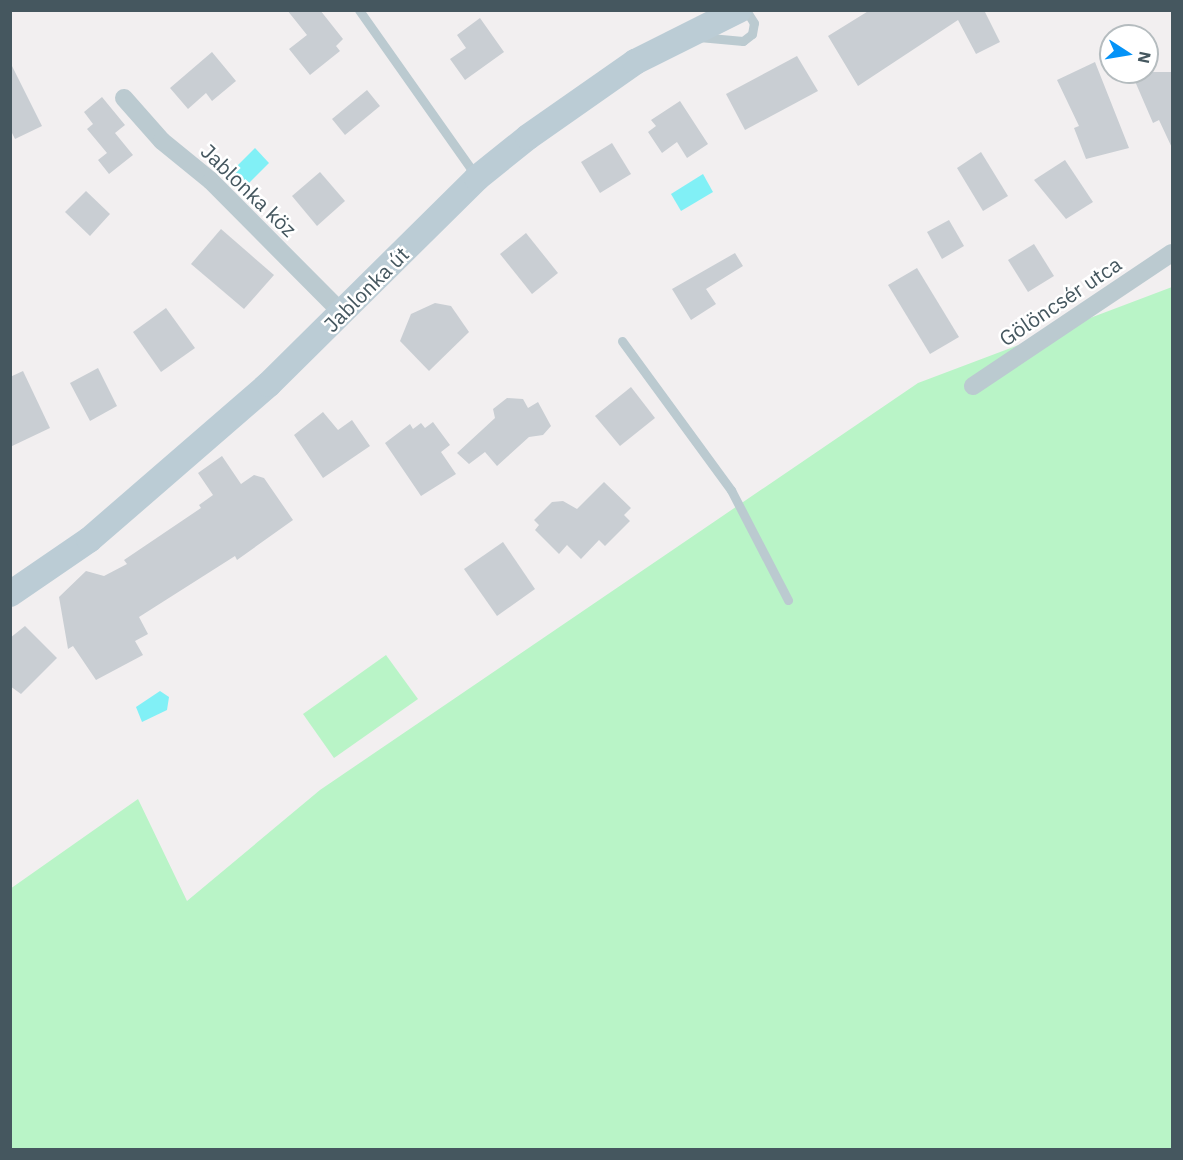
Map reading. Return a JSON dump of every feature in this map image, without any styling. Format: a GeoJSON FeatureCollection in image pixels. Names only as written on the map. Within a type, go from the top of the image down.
{"type":"FeatureCollection","features":[{"type":"Feature","properties":{"kind":"street","name":"Jablonka út"},"geometry":{"type":"LineString","coordinates":[[10,594],[89,540],[343,314],[477,178],[585,94],[688,34],[739,10]]}},
{"type":"Feature","properties":{"kind":"street","name":"Jablonka köz"},"geometry":{"type":"LineString","coordinates":[[124,98],[162,141],[211,182],[343,314]]}},
{"type":"Feature","properties":{"kind":"street","name":"Gölöncsér utca"},"geometry":{"type":"LineString","coordinates":[[973,386],[1173,253]]}},
{"type":"Feature","properties":{"kind":"lane"},"geometry":{"type":"LineString","coordinates":[[359,10],[477,178]]}},
{"type":"Feature","properties":{"kind":"lane"},"geometry":{"type":"LineString","coordinates":[[688,34],[743,41],[752,34],[754,23],[746,10]]}},
{"type":"Feature","properties":{"kind":"lane"},"geometry":{"type":"LineString","coordinates":[[622,341],[731,490],[788,600]]}},
{"type":"Feature","properties":{"kind":"green space"},"geometry":{"type":"Polygon","coordinates":[[[1172,287],[1172,1149],[11,1149],[10,889],[138,799],[187,901],[320,790],[918,383],[1172,287]]]}},
{"type":"Feature","properties":{"kind":"green space"},"geometry":{"type":"Polygon","coordinates":[[[386,655],[418,699],[334,758],[303,714],[386,655]]]}},
{"type":"Feature","properties":{"kind":"water"},"geometry":{"type":"Polygon","coordinates":[[[255,148],[269,163],[244,188],[230,173],[255,148]]]}},
{"type":"Feature","properties":{"kind":"water"},"geometry":{"type":"Polygon","coordinates":[[[703,174],[713,192],[681,211],[671,194],[703,174]]]}},
{"type":"Feature","properties":{"kind":"water"},"geometry":{"type":"Polygon","coordinates":[[[160,691],[169,697],[167,710],[142,722],[136,707],[160,691]]]}},
{"type":"Feature","properties":{"kind":"building"},"geometry":{"type":"Polygon","coordinates":[[[287,10],[320,10],[343,39],[336,46],[340,51],[310,75],[289,49],[307,35],[287,10]]]}},
{"type":"Feature","properties":{"kind":"building"},"geometry":{"type":"Polygon","coordinates":[[[870,10],[984,10],[1000,42],[976,54],[958,20],[858,86],[828,36],[870,10]]]}},
{"type":"Feature","properties":{"kind":"building"},"geometry":{"type":"Polygon","coordinates":[[[480,18],[504,52],[465,80],[450,59],[466,48],[457,35],[480,18]]]}},
{"type":"Feature","properties":{"kind":"building"},"geometry":{"type":"Polygon","coordinates":[[[212,52],[236,81],[212,101],[206,93],[188,109],[170,88],[212,52]]]}},
{"type":"Feature","properties":{"kind":"building"},"geometry":{"type":"Polygon","coordinates":[[[797,56],[818,91],[745,130],[726,94],[797,56]]]}},
{"type":"Feature","properties":{"kind":"building"},"geometry":{"type":"Polygon","coordinates":[[[10,62],[42,126],[15,139],[10,129],[10,62]]]}},
{"type":"Feature","properties":{"kind":"building"},"geometry":{"type":"Polygon","coordinates":[[[1095,62],[1099,72],[1099,84],[1104,84],[1129,148],[1086,159],[1074,128],[1079,126],[1057,80],[1095,62]]]}},
{"type":"Feature","properties":{"kind":"building"},"geometry":{"type":"Polygon","coordinates":[[[1159,72],[1173,72],[1173,150],[1159,120],[1153,123],[1136,84],[1159,84],[1159,72]]]}},
{"type":"Feature","properties":{"kind":"building"},"geometry":{"type":"Polygon","coordinates":[[[367,90],[380,106],[345,135],[332,119],[367,90]]]}},
{"type":"Feature","properties":{"kind":"building"},"geometry":{"type":"Polygon","coordinates":[[[102,97],[125,125],[115,133],[133,155],[109,174],[98,160],[107,153],[87,129],[93,124],[84,112],[102,97]]]}},
{"type":"Feature","properties":{"kind":"building"},"geometry":{"type":"Polygon","coordinates":[[[680,101],[708,144],[687,158],[677,142],[662,153],[648,132],[656,126],[651,120],[680,101]]]}},
{"type":"Feature","properties":{"kind":"building"},"geometry":{"type":"Polygon","coordinates":[[[612,143],[631,174],[600,193],[581,162],[612,143]]]}},
{"type":"Feature","properties":{"kind":"building"},"geometry":{"type":"Polygon","coordinates":[[[981,152],[1008,196],[983,211],[957,168],[981,152]]]}},
{"type":"Feature","properties":{"kind":"building"},"geometry":{"type":"Polygon","coordinates":[[[1065,160],[1093,202],[1066,219],[1034,180],[1065,160]]]}},
{"type":"Feature","properties":{"kind":"building"},"geometry":{"type":"Polygon","coordinates":[[[320,172],[345,201],[317,226],[292,196],[320,172]]]}},
{"type":"Feature","properties":{"kind":"building"},"geometry":{"type":"Polygon","coordinates":[[[86,191],[110,214],[90,236],[65,212],[86,191]]]}},
{"type":"Feature","properties":{"kind":"building"},"geometry":{"type":"Polygon","coordinates":[[[949,220],[964,246],[942,259],[927,232],[949,220]]]}},
{"type":"Feature","properties":{"kind":"building"},"geometry":{"type":"Polygon","coordinates":[[[221,229],[274,275],[244,309],[191,264],[221,229]]]}},
{"type":"Feature","properties":{"kind":"building"},"geometry":{"type":"Polygon","coordinates":[[[526,233],[558,273],[532,294],[500,254],[526,233]]]}},
{"type":"Feature","properties":{"kind":"building"},"geometry":{"type":"Polygon","coordinates":[[[1034,244],[1054,276],[1028,292],[1008,260],[1034,244]]]}},
{"type":"Feature","properties":{"kind":"building"},"geometry":{"type":"Polygon","coordinates":[[[735,253],[743,266],[706,289],[716,304],[691,320],[672,289],[735,253]]]}},
{"type":"Feature","properties":{"kind":"building"},"geometry":{"type":"Polygon","coordinates":[[[917,268],[959,337],[930,354],[888,285],[917,268]]]}},
{"type":"Feature","properties":{"kind":"building"},"geometry":{"type":"Polygon","coordinates":[[[435,303],[451,306],[469,332],[429,371],[400,341],[411,314],[435,303]]]}},
{"type":"Feature","properties":{"kind":"building"},"geometry":{"type":"Polygon","coordinates":[[[166,308],[195,348],[161,372],[133,332],[166,308]]]}},
{"type":"Feature","properties":{"kind":"building"},"geometry":{"type":"Polygon","coordinates":[[[98,368],[117,406],[90,421],[70,383],[98,368]]]}},
{"type":"Feature","properties":{"kind":"building"},"geometry":{"type":"Polygon","coordinates":[[[23,371],[50,428],[10,447],[10,377],[23,371]]]}},
{"type":"Feature","properties":{"kind":"building"},"geometry":{"type":"Polygon","coordinates":[[[631,387],[655,418],[620,446],[595,416],[631,387]]]}},
{"type":"Feature","properties":{"kind":"building"},"geometry":{"type":"Polygon","coordinates":[[[507,398],[523,399],[528,408],[538,402],[551,426],[543,435],[529,437],[497,466],[485,452],[469,464],[457,453],[495,418],[493,409],[507,398]]]}},
{"type":"Feature","properties":{"kind":"building"},"geometry":{"type":"Polygon","coordinates":[[[323,412],[338,430],[352,420],[370,446],[323,478],[294,435],[323,412]]]}},
{"type":"Feature","properties":{"kind":"building"},"geometry":{"type":"Polygon","coordinates":[[[433,422],[450,445],[441,452],[456,474],[421,496],[385,443],[410,424],[413,429],[421,423],[425,428],[433,422]]]}},
{"type":"Feature","properties":{"kind":"building"},"geometry":{"type":"Polygon","coordinates":[[[222,456],[241,484],[254,475],[264,478],[293,520],[237,560],[235,556],[139,617],[148,634],[135,641],[143,655],[96,680],[73,646],[68,649],[59,597],[86,571],[104,576],[127,564],[124,560],[201,508],[199,505],[213,495],[198,473],[222,456]]]}},
{"type":"Feature","properties":{"kind":"building"},"geometry":{"type":"Polygon","coordinates":[[[604,482],[631,508],[624,515],[630,521],[605,546],[599,540],[581,559],[567,545],[559,554],[535,530],[539,525],[534,520],[552,502],[563,501],[577,509],[604,482]]]}},
{"type":"Feature","properties":{"kind":"building"},"geometry":{"type":"Polygon","coordinates":[[[503,542],[535,589],[497,616],[464,569],[503,542]]]}},
{"type":"Feature","properties":{"kind":"building"},"geometry":{"type":"Polygon","coordinates":[[[25,626],[57,658],[21,694],[10,686],[10,638],[25,626]]]}}]}
